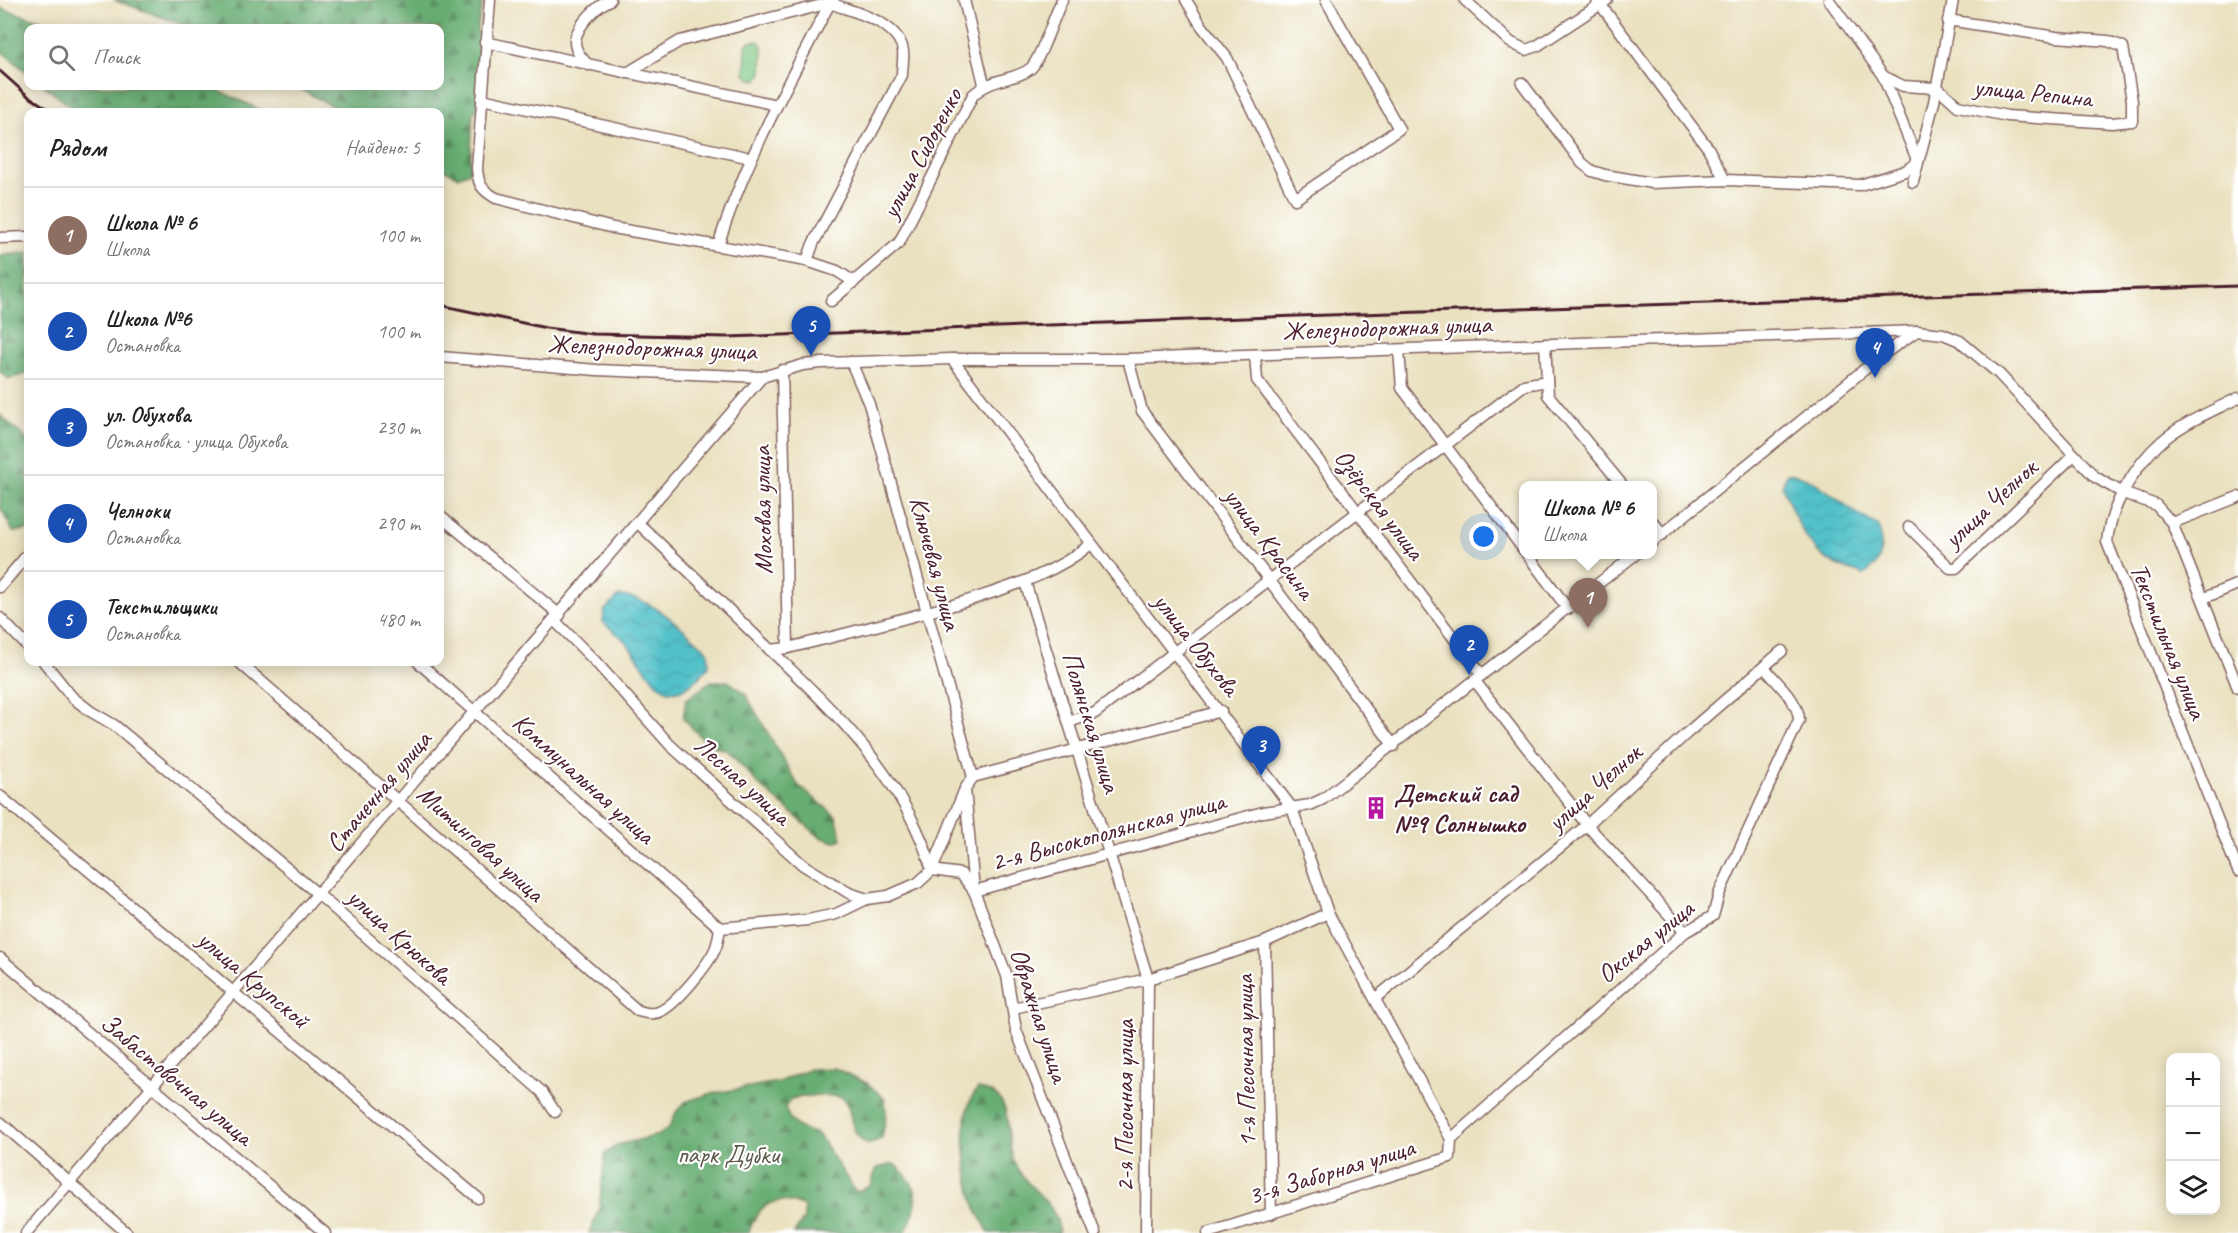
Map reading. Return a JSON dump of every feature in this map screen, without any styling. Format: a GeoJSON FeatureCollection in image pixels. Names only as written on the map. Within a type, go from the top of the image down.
{"type":"FeatureCollection","features":[{"type":"Feature","properties":{"kind":"street"},"geometry":{"type":"LineString","coordinates":[[490,0],[477,168],[482,190],[496,198],[613,228],[807,261],[837,271],[854,282]]}},
{"type":"Feature","properties":{"kind":"street"},"geometry":{"type":"LineString","coordinates":[[588,66],[577,53],[575,39],[590,16],[610,0]]}},
{"type":"Feature","properties":{"kind":"street"},"geometry":{"type":"LineString","coordinates":[[964,0],[984,84]]}},
{"type":"Feature","properties":{"kind":"street","name":"улица Сидоренко"},"geometry":{"type":"LineString","coordinates":[[831,301],[898,243],[973,95],[984,84],[1030,69],[1037,60],[1062,0]]}},
{"type":"Feature","properties":{"kind":"street"},"geometry":{"type":"LineString","coordinates":[[1186,0],[1202,26],[1227,58],[1295,199],[1399,129],[1326,0]]}},
{"type":"Feature","properties":{"kind":"street"},"geometry":{"type":"LineString","coordinates":[[1465,0],[1518,48],[1526,50],[1537,46],[1601,1],[1708,148],[1725,180]]}},
{"type":"Feature","properties":{"kind":"street"},"geometry":{"type":"LineString","coordinates":[[1829,0],[1883,76],[1918,162]]}},
{"type":"Feature","properties":{"kind":"street"},"geometry":{"type":"LineString","coordinates":[[1913,182],[1937,87],[1953,0]]}},
{"type":"Feature","properties":{"kind":"street"},"geometry":{"type":"LineString","coordinates":[[627,73],[680,41],[835,1],[886,26],[896,36],[903,50],[902,75],[813,244],[807,261]]}},
{"type":"Feature","properties":{"kind":"street"},"geometry":{"type":"LineString","coordinates":[[718,246],[735,194],[751,158],[777,105],[835,1]]}},
{"type":"Feature","properties":{"kind":"street","name":"улица Репина"},"geometry":{"type":"LineString","coordinates":[[1937,87],[1958,106],[2007,116],[2112,123],[2132,121],[2132,101],[2123,47],[2108,41],[2056,37],[1948,20]]}},
{"type":"Feature","properties":{"kind":"street"},"geometry":{"type":"LineString","coordinates":[[485,42],[777,105]]}},
{"type":"Feature","properties":{"kind":"street"},"geometry":{"type":"LineString","coordinates":[[1883,76],[1903,86],[1937,87]]}},
{"type":"Feature","properties":{"kind":"street"},"geometry":{"type":"LineString","coordinates":[[1522,83],[1582,163],[1592,171],[1652,183],[1725,180],[1860,185],[1905,171],[1918,162]]}},
{"type":"Feature","properties":{"kind":"street"},"geometry":{"type":"LineString","coordinates":[[482,99],[751,158]]}},
{"type":"Feature","properties":{"kind":"street"},"geometry":{"type":"LineString","coordinates":[[0,238],[24,237]]}},
{"type":"Feature","properties":{"kind":"street"},"geometry":{"type":"LineString","coordinates":[[1657,539],[1881,356],[1917,331]]}},
{"type":"Feature","properties":{"kind":"street","name":"Железнодорожная улица"},"geometry":{"type":"LineString","coordinates":[[444,357],[597,369],[762,377],[803,365],[850,362],[952,359],[1128,359],[1917,331],[1943,334],[1960,341],[1999,374],[2095,477],[2123,493],[2156,505],[2172,523]]}},
{"type":"Feature","properties":{"kind":"street"},"geometry":{"type":"LineString","coordinates":[[1545,344],[1548,395],[1619,481]]}},
{"type":"Feature","properties":{"kind":"street"},"geometry":{"type":"LineString","coordinates":[[1399,350],[1402,388],[1519,544]]}},
{"type":"Feature","properties":{"kind":"street","name":"Озёрская улица"},"geometry":{"type":"LineString","coordinates":[[1255,355],[1257,380],[1358,512],[1587,825],[1685,932]]}},
{"type":"Feature","properties":{"kind":"street","name":"улица Обухова"},"geometry":{"type":"LineString","coordinates":[[952,359],[1293,808],[1328,913],[1451,1139]]}},
{"type":"Feature","properties":{"kind":"street","name":"улица Красина"},"geometry":{"type":"LineString","coordinates":[[1128,359],[1142,411],[1394,746]]}},
{"type":"Feature","properties":{"kind":"street","name":"Ключевая улица"},"geometry":{"type":"LineString","coordinates":[[850,362],[869,404],[973,777]]}},
{"type":"Feature","properties":{"kind":"street","name":"Моховая улица"},"geometry":{"type":"LineString","coordinates":[[782,370],[788,648]]}},
{"type":"Feature","properties":{"kind":"street","name":"Стачечная улица"},"geometry":{"type":"LineString","coordinates":[[26,1233],[150,1087],[319,895],[762,377]]}},
{"type":"Feature","properties":{"kind":"street"},"geometry":{"type":"LineString","coordinates":[[1069,722],[1095,713],[1524,385],[1547,381]]}},
{"type":"Feature","properties":{"kind":"street"},"geometry":{"type":"LineString","coordinates":[[2123,493],[2148,455],[2162,441],[2238,398]]}},
{"type":"Feature","properties":{"kind":"street","name":"улица Челнок"},"geometry":{"type":"LineString","coordinates":[[1909,527],[1950,568],[1956,568],[2074,455]]}},
{"type":"Feature","properties":{"kind":"street","name":"Текстильная улица"},"geometry":{"type":"LineString","coordinates":[[2123,493],[2108,529],[2107,542],[2110,555],[2238,872]]}},
{"type":"Feature","properties":{"kind":"street"},"geometry":{"type":"LineString","coordinates":[[2238,497],[2172,523],[2204,598],[2238,688]]}},
{"type":"Feature","properties":{"kind":"street","name":"Лесная улица"},"geometry":{"type":"LineString","coordinates":[[444,519],[557,618],[669,745],[803,865],[849,893],[867,898]]}},
{"type":"Feature","properties":{"kind":"street"},"geometry":{"type":"LineString","coordinates":[[637,522],[840,717],[886,776],[915,825],[932,870]]}},
{"type":"Feature","properties":{"kind":"street"},"geometry":{"type":"LineString","coordinates":[[1657,526],[1663,534]]}},
{"type":"Feature","properties":{"kind":"street"},"geometry":{"type":"LineString","coordinates":[[770,650],[788,648],[926,614],[1025,582],[1077,556],[1091,544]]}},
{"type":"Feature","properties":{"kind":"street"},"geometry":{"type":"LineString","coordinates":[[0,587],[24,559]]}},
{"type":"Feature","properties":{"kind":"street"},"geometry":{"type":"LineString","coordinates":[[1530,559],[1568,609]]}},
{"type":"Feature","properties":{"kind":"street","name":"2-я Высокополянская улица"},"geometry":{"type":"LineString","coordinates":[[974,891],[1263,812],[1293,808],[1323,799],[1394,746],[1631,559]]}},
{"type":"Feature","properties":{"kind":"street","name":"Полянская улица"},"geometry":{"type":"LineString","coordinates":[[1025,582],[1148,978]]}},
{"type":"Feature","properties":{"kind":"street"},"geometry":{"type":"LineString","coordinates":[[2204,598],[2238,584]]}},
{"type":"Feature","properties":{"kind":"street"},"geometry":{"type":"LineString","coordinates":[[0,618],[24,643]]}},
{"type":"Feature","properties":{"kind":"street","name":"улица Челнок"},"geometry":{"type":"LineString","coordinates":[[1376,998],[1587,825],[1782,651]]}},
{"type":"Feature","properties":{"kind":"street","name":"улица Крюкова"},"geometry":{"type":"LineString","coordinates":[[47,666],[72,697],[114,725],[319,895],[542,1092],[555,1112]]}},
{"type":"Feature","properties":{"kind":"street","name":"Митинговая улица"},"geometry":{"type":"LineString","coordinates":[[244,666],[638,1011],[650,1014],[660,1012],[670,1005],[707,963],[716,946],[720,928]]}},
{"type":"Feature","properties":{"kind":"street","name":"Коммунальная улица"},"geometry":{"type":"LineString","coordinates":[[423,666],[720,928]]}},
{"type":"Feature","properties":{"kind":"street","name":"Окская улица"},"geometry":{"type":"LineString","coordinates":[[1451,1139],[1685,932],[1713,916],[1719,894],[1799,720],[1799,712],[1764,667]]}},
{"type":"Feature","properties":{"kind":"street"},"geometry":{"type":"LineString","coordinates":[[720,928],[808,920],[836,914],[867,898],[888,896],[908,888],[918,883],[932,870],[965,789],[973,777],[1221,711]]}},
{"type":"Feature","properties":{"kind":"street"},"geometry":{"type":"LineString","coordinates":[[965,789],[974,891]]}},
{"type":"Feature","properties":{"kind":"street","name":"улица Крупской"},"geometry":{"type":"LineString","coordinates":[[0,795],[478,1198]]}},
{"type":"Feature","properties":{"kind":"street","name":"Овражная улица"},"geometry":{"type":"LineString","coordinates":[[932,870],[961,874],[974,891],[1007,976],[1016,1030],[1095,1233]]}},
{"type":"Feature","properties":{"kind":"street"},"geometry":{"type":"LineString","coordinates":[[1013,1008],[1148,978],[1264,942],[1328,913]]}},
{"type":"Feature","properties":{"kind":"street","name":"1-я Песочная улица"},"geometry":{"type":"LineString","coordinates":[[1264,942],[1270,1214]]}},
{"type":"Feature","properties":{"kind":"street","name":"Забастовочная улица"},"geometry":{"type":"LineString","coordinates":[[0,958],[325,1233]]}},
{"type":"Feature","properties":{"kind":"street","name":"2-я Песочная улица"},"geometry":{"type":"LineString","coordinates":[[1146,1233],[1148,978]]}},
{"type":"Feature","properties":{"kind":"street"},"geometry":{"type":"LineString","coordinates":[[0,1122],[127,1233]]}},
{"type":"Feature","properties":{"kind":"street","name":"3-я Заборная улица"},"geometry":{"type":"LineString","coordinates":[[1208,1233],[1450,1157],[1451,1139]]}},
{"type":"Feature","properties":{"kind":"green space"},"geometry":{"type":"Polygon","coordinates":[[[114,0],[483,0],[477,29],[482,49],[478,107],[473,114],[470,172],[458,177],[444,169],[444,108],[336,108],[302,90],[444,90],[444,24],[181,24],[114,0]]]}},
{"type":"Feature","properties":{"kind":"green space"},"geometry":{"type":"Polygon","coordinates":[[[0,8],[52,24],[24,24],[24,70],[0,50],[0,8]]]}},
{"type":"Feature","properties":{"kind":"green space"},"geometry":{"type":"Polygon","coordinates":[[[758,41],[763,47],[762,73],[757,80],[745,74],[746,46],[748,42],[758,41]]]}},
{"type":"Feature","properties":{"kind":"green space"},"geometry":{"type":"Polygon","coordinates":[[[49,90],[218,90],[256,108],[73,108],[49,90]]]}},
{"type":"Feature","properties":{"kind":"green space"},"geometry":{"type":"Polygon","coordinates":[[[24,253],[24,375],[9,379],[0,372],[0,256],[24,253]]]}},
{"type":"Feature","properties":{"kind":"green space"},"geometry":{"type":"Polygon","coordinates":[[[0,415],[24,436],[24,531],[13,532],[0,507],[0,415]]]}},
{"type":"Feature","properties":{"kind":"green space"},"geometry":{"type":"Polygon","coordinates":[[[711,681],[728,681],[745,693],[798,785],[836,816],[842,839],[834,842],[820,837],[760,786],[728,751],[707,744],[683,718],[686,700],[711,681]]]}},
{"type":"Feature","properties":{"kind":"green space","name":"парк Дубки"},"geometry":{"type":"Polygon","coordinates":[[[834,1068],[867,1083],[885,1099],[886,1115],[882,1138],[868,1145],[861,1139],[853,1128],[849,1110],[842,1097],[816,1095],[790,1099],[785,1108],[787,1114],[797,1126],[818,1134],[856,1192],[870,1186],[877,1168],[894,1164],[910,1180],[914,1188],[916,1203],[905,1233],[794,1233],[804,1219],[804,1207],[777,1201],[763,1208],[757,1215],[749,1233],[589,1233],[599,1210],[605,1154],[617,1145],[659,1135],[669,1127],[676,1112],[685,1102],[709,1094],[778,1082],[810,1069],[834,1068]]]}},
{"type":"Feature","properties":{"kind":"green space"},"geometry":{"type":"Polygon","coordinates":[[[978,1089],[991,1092],[1004,1107],[1011,1153],[1015,1164],[1054,1213],[1059,1233],[989,1233],[972,1196],[966,1164],[967,1113],[971,1099],[978,1089]]]}},
{"type":"Feature","properties":{"kind":"water"},"geometry":{"type":"Polygon","coordinates":[[[1787,473],[1806,478],[1821,486],[1858,514],[1879,526],[1880,554],[1876,565],[1871,570],[1864,575],[1844,568],[1833,563],[1815,549],[1802,529],[1782,486],[1787,473]]]}},
{"type":"Feature","properties":{"kind":"water"},"geometry":{"type":"Polygon","coordinates":[[[619,596],[644,602],[667,616],[708,651],[709,666],[693,682],[680,690],[670,691],[660,686],[625,641],[603,622],[604,611],[619,596]]]}},
{"type":"Feature","properties":{"kind":"railway"},"geometry":{"type":"LineString","coordinates":[[0,71],[28,96],[47,108]]}},
{"type":"Feature","properties":{"kind":"railway"},"geometry":{"type":"LineString","coordinates":[[444,306],[546,328],[593,334],[727,337],[2238,286]]}},
{"type":"Feature","properties":{"kind":"place","name":"Текстильщики"},"geometry":{"type":"Point","coordinates":[811,356]}},
{"type":"Feature","properties":{"kind":"place","name":"Челноки"},"geometry":{"type":"Point","coordinates":[1875,378]}},
{"type":"Feature","properties":{"kind":"place","name":"Школа № 6"},"geometry":{"type":"Point","coordinates":[1588,628]}},
{"type":"Feature","properties":{"kind":"place","name":"Школа №6"},"geometry":{"type":"Point","coordinates":[1469,675]}},
{"type":"Feature","properties":{"kind":"place","name":"ул. Обухова"},"geometry":{"type":"Point","coordinates":[1261,776]}},
{"type":"Feature","properties":{"kind":"place","name":"Детский сад №9 Солнышко"},"geometry":{"type":"Point","coordinates":[1376,808]}}]}
